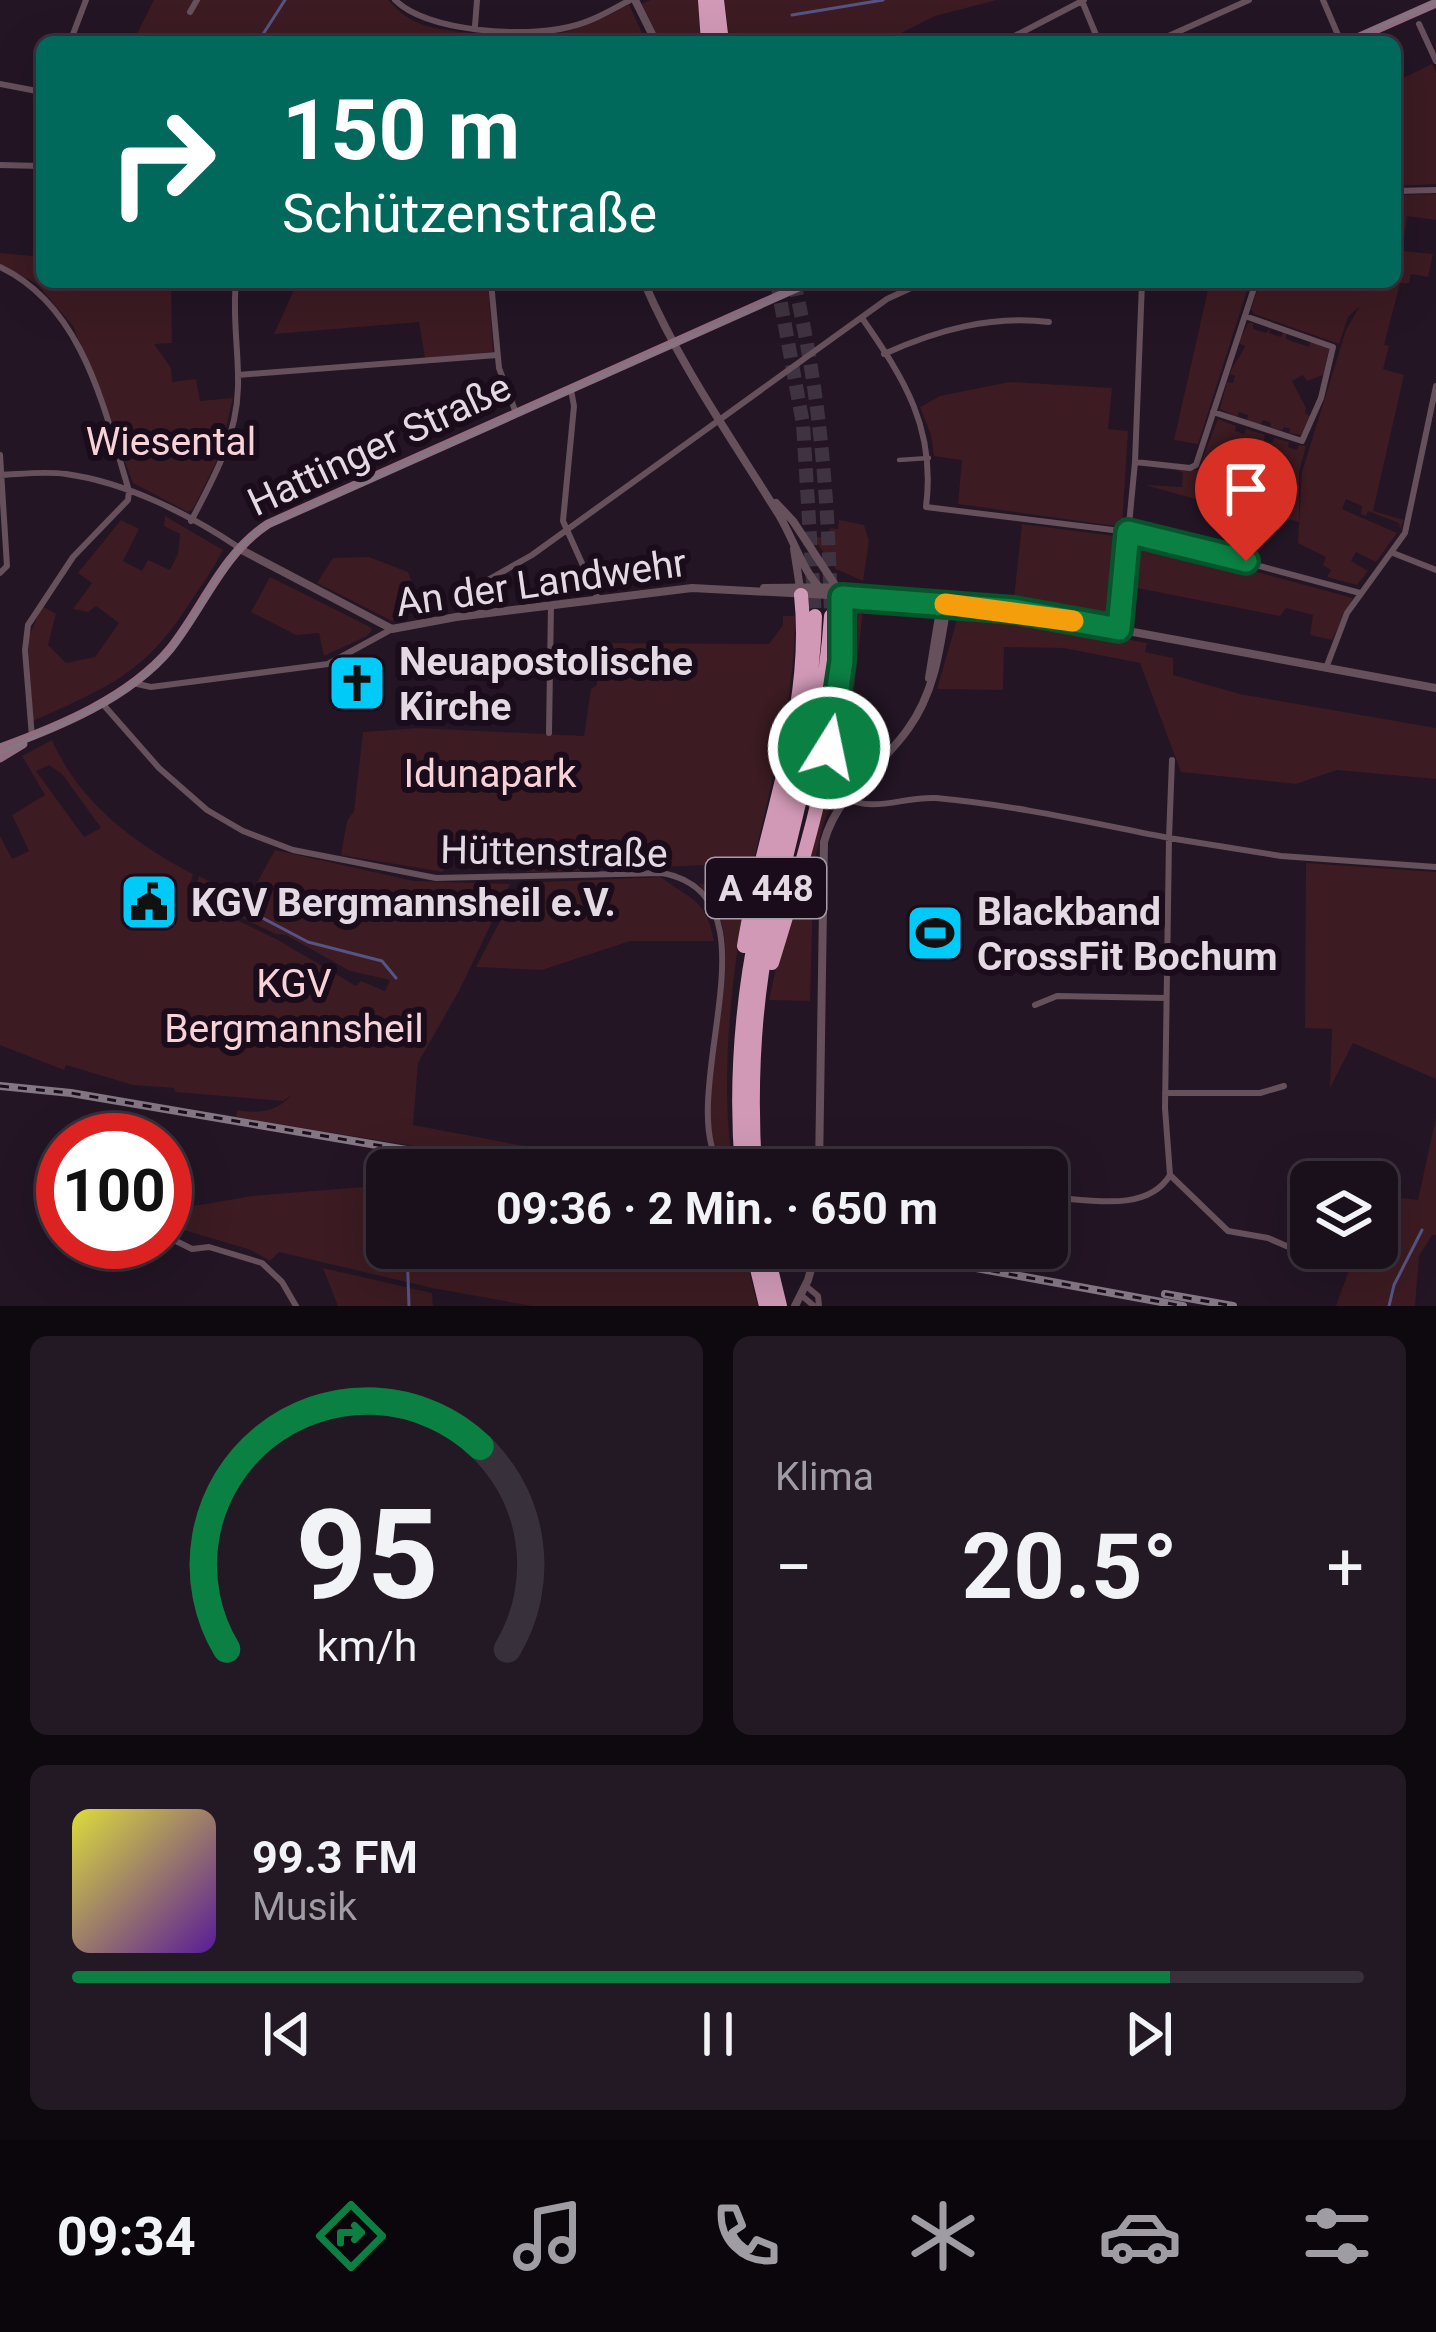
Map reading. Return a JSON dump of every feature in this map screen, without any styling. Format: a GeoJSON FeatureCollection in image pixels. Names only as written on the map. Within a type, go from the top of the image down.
{"type":"FeatureCollection","features":[{"type":"Feature","properties":{"kind":"highway"},"geometry":{"type":"LineString","coordinates":[[705,0],[708,36]]}},
{"type":"Feature","properties":{"kind":"highway"},"geometry":{"type":"LineString","coordinates":[[717,0],[721,36]]}},
{"type":"Feature","properties":{"kind":"highway"},"geometry":{"type":"LineString","coordinates":[[754,1149],[757,1008],[821,782],[839,689],[838,615],[820,592]]}},
{"type":"Feature","properties":{"kind":"highway","name":"A 448"},"geometry":{"type":"LineString","coordinates":[[742,1149],[742,1029],[759,916],[801,750],[814,662],[809,615],[820,592]]}},
{"type":"Feature","properties":{"kind":"highway"},"geometry":{"type":"LineString","coordinates":[[757,1269],[766,1306]]}},
{"type":"Feature","properties":{"kind":"highway"},"geometry":{"type":"LineString","coordinates":[[771,1269],[779,1306]]}},
{"type":"Feature","properties":{"kind":"main road"},"geometry":{"type":"LineString","coordinates":[[1359,36],[1436,3]]}},
{"type":"Feature","properties":{"kind":"main road","name":"Hattinger Straße"},"geometry":{"type":"LineString","coordinates":[[1,751],[133,683],[176,642],[238,548],[277,519],[796,288]]}},
{"type":"Feature","properties":{"kind":"street"},"geometry":{"type":"LineString","coordinates":[[72,36],[86,0]]}},
{"type":"Feature","properties":{"kind":"street"},"geometry":{"type":"LineString","coordinates":[[190,12],[197,0]]}},
{"type":"Feature","properties":{"kind":"street"},"geometry":{"type":"LineString","coordinates":[[394,0],[423,20],[475,27],[564,29],[633,0],[653,36]]}},
{"type":"Feature","properties":{"kind":"street"},"geometry":{"type":"LineString","coordinates":[[475,27],[476,0]]}},
{"type":"Feature","properties":{"kind":"street"},"geometry":{"type":"LineString","coordinates":[[1168,36],[1249,0]]}},
{"type":"Feature","properties":{"kind":"street"},"geometry":{"type":"LineString","coordinates":[[1323,0],[1342,36]]}},
{"type":"Feature","properties":{"kind":"street"},"geometry":{"type":"LineString","coordinates":[[1015,36],[1083,1],[1097,36]]}},
{"type":"Feature","properties":{"kind":"street"},"geometry":{"type":"LineString","coordinates":[[1419,24],[1436,61]]}},
{"type":"Feature","properties":{"kind":"street"},"geometry":{"type":"LineString","coordinates":[[0,84],[36,91]]}},
{"type":"Feature","properties":{"kind":"street"},"geometry":{"type":"LineString","coordinates":[[0,165],[36,166]]}},
{"type":"Feature","properties":{"kind":"street"},"geometry":{"type":"LineString","coordinates":[[1401,190],[1436,190]]}},
{"type":"Feature","properties":{"kind":"street"},"geometry":{"type":"LineString","coordinates":[[0,267],[37,289],[70,327],[129,491],[128,500],[63,570],[28,625],[25,650],[32,737]]}},
{"type":"Feature","properties":{"kind":"street"},"geometry":{"type":"LineString","coordinates":[[191,521],[234,426],[236,288]]}},
{"type":"Feature","properties":{"kind":"street"},"geometry":{"type":"LineString","coordinates":[[491,288],[502,383],[516,413]]}},
{"type":"Feature","properties":{"kind":"street"},"geometry":{"type":"LineString","coordinates":[[647,288],[719,422],[788,530],[820,592]]}},
{"type":"Feature","properties":{"kind":"street"},"geometry":{"type":"LineString","coordinates":[[461,616],[463,594],[532,555],[887,299],[911,288]]}},
{"type":"Feature","properties":{"kind":"street"},"geometry":{"type":"LineString","coordinates":[[1119,629],[1135,462],[1142,288]]}},
{"type":"Feature","properties":{"kind":"street"},"geometry":{"type":"LineString","coordinates":[[1135,462],[1194,468],[1254,288]]}},
{"type":"Feature","properties":{"kind":"street"},"geometry":{"type":"LineString","coordinates":[[1214,412],[1303,441],[1321,398],[1334,346],[1245,316]]}},
{"type":"Feature","properties":{"kind":"street"},"geometry":{"type":"LineString","coordinates":[[862,318],[922,426],[929,458],[926,507],[1128,532],[1360,593]]}},
{"type":"Feature","properties":{"kind":"street"},"geometry":{"type":"LineString","coordinates":[[884,354],[928,335],[966,326],[1005,320],[1049,322]]}},
{"type":"Feature","properties":{"kind":"street"},"geometry":{"type":"LineString","coordinates":[[238,375],[497,355]]}},
{"type":"Feature","properties":{"kind":"street"},"geometry":{"type":"LineString","coordinates":[[1326,668],[1342,622],[1393,553],[1412,514],[1436,386]]}},
{"type":"Feature","properties":{"kind":"street"},"geometry":{"type":"LineString","coordinates":[[571,388],[574,406],[565,529],[598,599]]}},
{"type":"Feature","properties":{"kind":"street"},"geometry":{"type":"LineString","coordinates":[[0,455],[7,566],[0,573]]}},
{"type":"Feature","properties":{"kind":"street"},"geometry":{"type":"LineString","coordinates":[[899,460],[929,458]]}},
{"type":"Feature","properties":{"kind":"street"},"geometry":{"type":"LineString","coordinates":[[1,475],[65,473],[129,491],[392,629]]}},
{"type":"Feature","properties":{"kind":"street"},"geometry":{"type":"LineString","coordinates":[[763,489],[793,521],[827,570]]}},
{"type":"Feature","properties":{"kind":"street"},"geometry":{"type":"LineString","coordinates":[[788,530],[820,592]]}},
{"type":"Feature","properties":{"kind":"street"},"geometry":{"type":"LineString","coordinates":[[1393,553],[1436,571]]}},
{"type":"Feature","properties":{"kind":"street"},"geometry":{"type":"LineString","coordinates":[[820,592],[827,570]]}},
{"type":"Feature","properties":{"kind":"street"},"geometry":{"type":"LineString","coordinates":[[820,592],[827,570]]}},
{"type":"Feature","properties":{"kind":"street","name":"An der Landwehr"},"geometry":{"type":"LineString","coordinates":[[133,683],[153,687],[328,664],[392,629],[679,588],[820,592],[1014,610],[1436,688]]}},
{"type":"Feature","properties":{"kind":"street"},"geometry":{"type":"LineString","coordinates":[[819,1149],[822,858],[827,828],[845,796],[911,725],[940,654],[944,601]]}},
{"type":"Feature","properties":{"kind":"street"},"geometry":{"type":"LineString","coordinates":[[549,733],[551,605]]}},
{"type":"Feature","properties":{"kind":"street","name":"Hüttenstraße"},"geometry":{"type":"LineString","coordinates":[[101,702],[159,768],[207,810],[243,831],[293,850],[436,878],[655,873],[674,875],[694,886],[713,911],[722,948],[723,978],[708,1084],[712,1149]]}},
{"type":"Feature","properties":{"kind":"street"},"geometry":{"type":"LineString","coordinates":[[1068,1197],[1137,1199],[1156,1192],[1170,1174],[1165,998],[1172,760]]}},
{"type":"Feature","properties":{"kind":"street"},"geometry":{"type":"LineString","coordinates":[[845,796],[865,806],[928,798],[981,803],[1169,838],[1436,867]]}},
{"type":"Feature","properties":{"kind":"street"},"geometry":{"type":"LineString","coordinates":[[1035,1005],[1058,996],[1165,998]]}},
{"type":"Feature","properties":{"kind":"street"},"geometry":{"type":"LineString","coordinates":[[1165,1093],[1260,1093],[1284,1086]]}},
{"type":"Feature","properties":{"kind":"street"},"geometry":{"type":"LineString","coordinates":[[1170,1174],[1228,1231],[1290,1248]]}},
{"type":"Feature","properties":{"kind":"street"},"geometry":{"type":"LineString","coordinates":[[192,1249],[209,1247],[262,1263],[282,1282],[296,1306]]}},
{"type":"Feature","properties":{"kind":"street"},"geometry":{"type":"LineString","coordinates":[[795,1306],[810,1269]]}},
{"type":"Feature","properties":{"kind":"street"},"geometry":{"type":"LineString","coordinates":[[803,1290],[816,1306]]}},
{"type":"Feature","properties":{"kind":"green space"},"geometry":{"type":"Polygon","coordinates":[[[154,0],[388,0],[427,26],[518,35],[569,31],[629,4],[643,36],[136,36],[154,0]]]}},
{"type":"Feature","properties":{"kind":"green space"},"geometry":{"type":"Polygon","coordinates":[[[698,0],[701,36],[657,36],[642,4],[698,0]]]}},
{"type":"Feature","properties":{"kind":"green space"},"geometry":{"type":"Polygon","coordinates":[[[724,0],[997,0],[935,16],[895,36],[729,36],[724,0]]]}},
{"type":"Feature","properties":{"kind":"green space"},"geometry":{"type":"Polygon","coordinates":[[[1432,64],[1436,73],[1436,184],[1401,186],[1401,79],[1432,64]]]}},
{"type":"Feature","properties":{"kind":"green space"},"geometry":{"type":"Polygon","coordinates":[[[1436,194],[1436,220],[1407,216],[1402,251],[1433,254],[1428,277],[1411,274],[1409,283],[1401,283],[1401,195],[1436,194]]]}},
{"type":"Feature","properties":{"kind":"green space","name":"Wiesental"},"geometry":{"type":"Polygon","coordinates":[[[0,253],[36,256],[36,283],[0,265],[0,253]]]}},
{"type":"Feature","properties":{"kind":"green space","name":"Wiesental"},"geometry":{"type":"Polygon","coordinates":[[[40,288],[171,288],[172,343],[154,344],[171,368],[172,382],[196,379],[200,401],[233,398],[220,454],[193,509],[188,512],[133,483],[73,326],[40,288]]]}},
{"type":"Feature","properties":{"kind":"green space"},"geometry":{"type":"Polygon","coordinates":[[[488,288],[493,352],[425,358],[419,322],[274,334],[294,290],[488,288]]]}},
{"type":"Feature","properties":{"kind":"green space"},"geometry":{"type":"Polygon","coordinates":[[[1248,288],[1198,444],[1174,440],[1208,290],[1248,288]]]}},
{"type":"Feature","properties":{"kind":"green space"},"geometry":{"type":"Polygon","coordinates":[[[1258,288],[1399,288],[1383,369],[1404,375],[1373,511],[1404,520],[1400,529],[1399,523],[1368,511],[1366,516],[1361,514],[1362,506],[1346,499],[1342,509],[1397,533],[1376,562],[1356,552],[1351,561],[1368,571],[1357,585],[1327,577],[1331,570],[1323,565],[1326,557],[1298,543],[1302,472],[1346,330],[1360,306],[1348,317],[1339,344],[1251,309],[1258,288]]]}},
{"type":"Feature","properties":{"kind":"green space"},"geometry":{"type":"Polygon","coordinates":[[[1248,323],[1266,333],[1270,328],[1269,333],[1281,337],[1287,333],[1286,339],[1309,347],[1311,341],[1329,349],[1323,375],[1307,381],[1303,375],[1292,381],[1310,416],[1301,435],[1220,409],[1227,382],[1233,383],[1235,376],[1230,374],[1245,346],[1239,343],[1248,323]]]}},
{"type":"Feature","properties":{"kind":"green space"},"geometry":{"type":"Polygon","coordinates":[[[1010,382],[1112,388],[1108,429],[1128,431],[1122,527],[958,504],[962,460],[934,456],[920,407],[940,396],[1010,382]]]}},
{"type":"Feature","properties":{"kind":"green space"},"geometry":{"type":"Polygon","coordinates":[[[1218,419],[1236,426],[1235,431],[1265,435],[1264,440],[1272,443],[1274,438],[1297,450],[1299,445],[1306,446],[1299,472],[1299,522],[1145,485],[1182,487],[1183,473],[1177,470],[1198,470],[1218,419]]]}},
{"type":"Feature","properties":{"kind":"green space"},"geometry":{"type":"Polygon","coordinates":[[[165,516],[223,550],[209,574],[176,623],[142,661],[106,686],[33,721],[28,639],[42,606],[56,614],[48,645],[66,663],[95,657],[119,623],[96,606],[88,612],[73,609],[92,583],[78,573],[121,520],[139,529],[123,561],[142,571],[148,560],[170,570],[180,534],[164,526],[165,516]]]}},
{"type":"Feature","properties":{"kind":"green space"},"geometry":{"type":"Polygon","coordinates":[[[839,520],[864,525],[869,541],[863,581],[836,569],[813,538],[828,536],[830,528],[838,529],[839,520]]]}},
{"type":"Feature","properties":{"kind":"green space"},"geometry":{"type":"Polygon","coordinates":[[[1022,524],[1123,537],[1114,623],[1013,607],[1022,524]]]}},
{"type":"Feature","properties":{"kind":"green space"},"geometry":{"type":"Polygon","coordinates":[[[1131,538],[1353,598],[1332,640],[1310,635],[1313,615],[1286,608],[1280,616],[1127,586],[1131,538]]]}},
{"type":"Feature","properties":{"kind":"green space"},"geometry":{"type":"Polygon","coordinates":[[[369,557],[408,572],[420,605],[392,621],[317,583],[333,558],[369,557]]]}},
{"type":"Feature","properties":{"kind":"green space"},"geometry":{"type":"Polygon","coordinates":[[[270,577],[372,630],[324,656],[319,633],[296,635],[251,612],[270,577]]]}},
{"type":"Feature","properties":{"kind":"green space"},"geometry":{"type":"Polygon","coordinates":[[[855,609],[863,610],[848,746],[869,762],[833,802],[823,824],[814,863],[810,1001],[769,1000],[855,609]]]}},
{"type":"Feature","properties":{"kind":"green space"},"geometry":{"type":"Polygon","coordinates":[[[959,613],[1147,643],[1145,652],[1173,658],[1173,675],[1240,694],[1436,728],[1436,779],[1337,770],[1296,784],[1181,772],[1140,663],[1064,648],[1004,647],[1003,690],[937,689],[959,613]]]}},
{"type":"Feature","properties":{"kind":"green space","name":"Idunapark"},"geometry":{"type":"Polygon","coordinates":[[[783,616],[795,616],[781,739],[734,974],[727,1097],[731,1149],[716,1149],[710,1118],[711,1085],[725,944],[717,911],[699,884],[721,882],[726,864],[573,871],[575,844],[567,842],[563,871],[526,872],[530,857],[507,855],[506,841],[478,839],[448,855],[443,872],[341,855],[347,821],[354,811],[363,732],[420,728],[584,736],[591,689],[597,685],[594,643],[769,644],[783,625],[783,616]]]}},
{"type":"Feature","properties":{"kind":"green space","name":"KGV Bergmannsheil"},"geometry":{"type":"Polygon","coordinates":[[[52,740],[93,802],[130,835],[193,874],[190,897],[278,940],[356,986],[361,981],[385,991],[390,980],[350,971],[286,935],[211,904],[195,891],[199,876],[247,901],[275,850],[414,881],[510,884],[418,1063],[413,1125],[540,1149],[432,1149],[236,1117],[237,1110],[267,1110],[280,1105],[292,1095],[283,1101],[133,1085],[66,1065],[64,1070],[0,1045],[0,836],[12,859],[29,851],[12,815],[45,795],[22,756],[52,740]],[[49,765],[36,771],[84,837],[101,828],[62,774],[49,765]]]}},
{"type":"Feature","properties":{"kind":"green space"},"geometry":{"type":"Polygon","coordinates":[[[1306,863],[1436,872],[1436,1079],[1353,1043],[1330,1088],[1332,1029],[1305,1028],[1306,863]]]}},
{"type":"Feature","properties":{"kind":"green space"},"geometry":{"type":"Polygon","coordinates":[[[661,877],[701,907],[714,941],[630,941],[542,970],[476,967],[520,883],[661,877]]]}},
{"type":"Feature","properties":{"kind":"green space"},"geometry":{"type":"Polygon","coordinates":[[[1436,1117],[1436,1235],[1419,1256],[1415,1306],[1336,1306],[1349,1269],[1398,1269],[1398,1198],[1418,1200],[1436,1117]]]}},
{"type":"Feature","properties":{"kind":"green space"},"geometry":{"type":"Polygon","coordinates":[[[366,1187],[366,1269],[748,1269],[758,1306],[532,1306],[279,1252],[270,1261],[251,1250],[192,1232],[192,1206],[252,1196],[366,1187]]]}},
{"type":"Feature","properties":{"kind":"green space"},"geometry":{"type":"Polygon","coordinates":[[[323,1268],[432,1293],[433,1306],[338,1306],[323,1268]]]}},
{"type":"Feature","properties":{"kind":"waterway"},"geometry":{"type":"LineString","coordinates":[[262,36],[285,0]]}},
{"type":"Feature","properties":{"kind":"waterway"},"geometry":{"type":"LineString","coordinates":[[792,15],[883,0]]}},
{"type":"Feature","properties":{"kind":"waterway"},"geometry":{"type":"LineString","coordinates":[[204,887],[308,942],[382,961],[396,978]]}},
{"type":"Feature","properties":{"kind":"waterway"},"geometry":{"type":"LineString","coordinates":[[1389,1306],[1394,1285],[1422,1230]]}},
{"type":"Feature","properties":{"kind":"waterway"},"geometry":{"type":"LineString","coordinates":[[408,1269],[409,1306]]}},
{"type":"Feature","properties":{"kind":"tunnel"},"geometry":{"type":"LineString","coordinates":[[778,288],[803,424],[815,616]]}},
{"type":"Feature","properties":{"kind":"tunnel"},"geometry":{"type":"LineString","coordinates":[[795,288],[822,448],[831,616]]}},
{"type":"Feature","properties":{"kind":"tram line"},"geometry":{"type":"LineString","coordinates":[[1359,36],[1436,2]]}},
{"type":"Feature","properties":{"kind":"tram line"},"geometry":{"type":"LineString","coordinates":[[0,753],[89,711],[151,671],[180,639],[234,554],[263,528],[800,288]]}},
{"type":"Feature","properties":{"kind":"railway"},"geometry":{"type":"LineString","coordinates":[[0,1086],[71,1093],[400,1149]]}},
{"type":"Feature","properties":{"kind":"railway"},"geometry":{"type":"LineString","coordinates":[[981,1269],[1183,1306]]}},
{"type":"Feature","properties":{"kind":"railway"},"geometry":{"type":"LineString","coordinates":[[1165,1294],[1233,1306]]}},
{"type":"Feature","properties":{"kind":"slow traffic"},"geometry":{"type":"LineString","coordinates":[[945,604],[1073,621]]}},
{"type":"Feature","properties":{"kind":"place","name":"Neuapostolische Kirche"},"geometry":{"type":"Point","coordinates":[357,683]}},
{"type":"Feature","properties":{"kind":"place","name":"KGV Bergmannsheil e.V."},"geometry":{"type":"Point","coordinates":[149,902]}},
{"type":"Feature","properties":{"kind":"place","name":"Blackband CrossFit Bochum"},"geometry":{"type":"Point","coordinates":[935,933]}},
{"type":"Feature","properties":{"kind":"route"},"geometry":{"type":"LineString","coordinates":[[829,748],[842,661],[842,597],[1014,610],[1119,629],[1128,532],[1246,561]]}}]}
